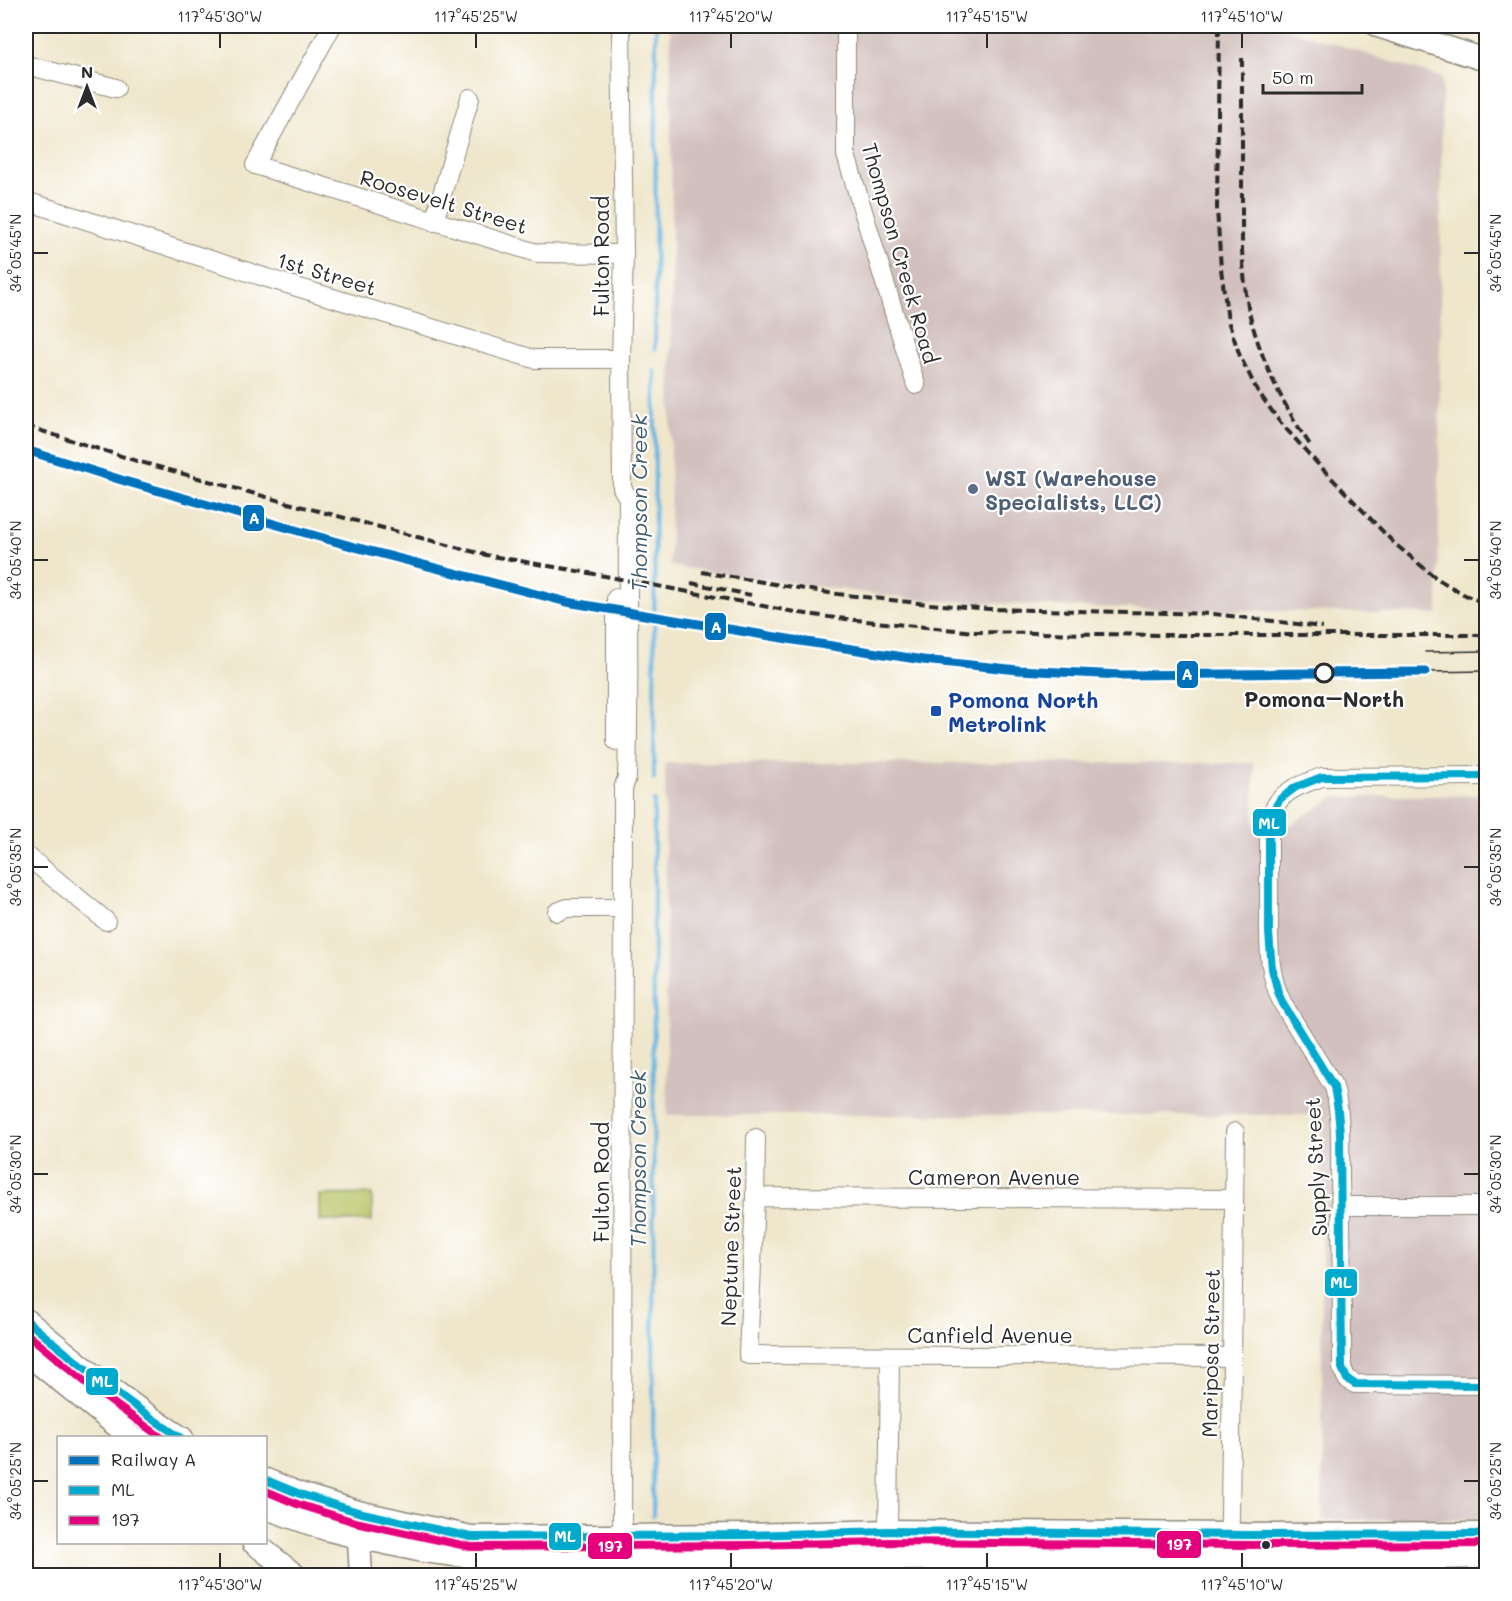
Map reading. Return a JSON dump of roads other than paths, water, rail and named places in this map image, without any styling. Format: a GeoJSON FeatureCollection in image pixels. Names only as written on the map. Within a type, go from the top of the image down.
{"type":"FeatureCollection","features":[{"type":"Feature","properties":{"kind":"main road"},"geometry":{"type":"LineString","coordinates":[[1378,26],[1486,60]]}},
{"type":"Feature","properties":{"kind":"main road"},"geometry":{"type":"LineString","coordinates":[[26,1320],[116,1394],[151,1430],[178,1436]]}},
{"type":"Feature","properties":{"kind":"main road"},"geometry":{"type":"LineString","coordinates":[[26,1353],[131,1436]]}},
{"type":"Feature","properties":{"kind":"main road"},"geometry":{"type":"LineString","coordinates":[[267,1480],[300,1494],[358,1512],[471,1537],[888,1532],[1486,1534]]}},
{"type":"Feature","properties":{"kind":"main road"},"geometry":{"type":"LineString","coordinates":[[267,1508],[326,1529],[423,1551],[622,1569],[749,1568],[889,1559],[1228,1567],[1257,1561],[1486,1557]]}},
{"type":"Feature","properties":{"kind":"main road"},"geometry":{"type":"LineString","coordinates":[[358,1512],[361,1575]]}},
{"type":"Feature","properties":{"kind":"main road"},"geometry":{"type":"LineString","coordinates":[[256,1544],[296,1575]]}},
{"type":"Feature","properties":{"kind":"street","name":"Roosevelt Street"},"geometry":{"type":"LineString","coordinates":[[332,26],[255,165],[537,254],[624,254]]}},
{"type":"Feature","properties":{"kind":"street","name":"Fulton Road"},"geometry":{"type":"LineString","coordinates":[[621,26],[624,254],[621,359],[622,488],[628,498],[627,580],[630,698],[627,777],[623,789],[622,1569]]}},
{"type":"Feature","properties":{"kind":"street","name":"Thompson Creek Road"},"geometry":{"type":"LineString","coordinates":[[846,26],[846,155],[916,385]]}},
{"type":"Feature","properties":{"kind":"street"},"geometry":{"type":"LineString","coordinates":[[26,65],[116,88]]}},
{"type":"Feature","properties":{"kind":"street"},"geometry":{"type":"LineString","coordinates":[[434,222],[470,98]]}},
{"type":"Feature","properties":{"kind":"street","name":"1st Street"},"geometry":{"type":"LineString","coordinates":[[26,201],[267,278],[534,359],[621,359]]}},
{"type":"Feature","properties":{"kind":"street","name":"Supply Street"},"geometry":{"type":"LineString","coordinates":[[1486,776],[1322,777],[1286,794],[1276,804],[1269,824],[1270,967],[1273,980],[1280,998],[1334,1087],[1338,1101],[1342,1368],[1347,1379],[1355,1384],[1486,1385]]}},
{"type":"Feature","properties":{"kind":"street"},"geometry":{"type":"LineString","coordinates":[[26,855],[106,921]]}},
{"type":"Feature","properties":{"kind":"street"},"geometry":{"type":"LineString","coordinates":[[557,912],[567,908],[623,908]]}},
{"type":"Feature","properties":{"kind":"street","name":"Mariposa Street"},"geometry":{"type":"LineString","coordinates":[[1228,1567],[1235,1132]]}},
{"type":"Feature","properties":{"kind":"street","name":"Neptune Street"},"geometry":{"type":"LineString","coordinates":[[748,1356],[756,1137]]}},
{"type":"Feature","properties":{"kind":"street","name":"Cameron Avenue"},"geometry":{"type":"LineString","coordinates":[[755,1197],[1234,1199]]}},
{"type":"Feature","properties":{"kind":"street"},"geometry":{"type":"LineString","coordinates":[[1341,1206],[1486,1206]]}},
{"type":"Feature","properties":{"kind":"street","name":"Canfield Avenue"},"geometry":{"type":"LineString","coordinates":[[748,1356],[1232,1358]]}},
{"type":"Feature","properties":{"kind":"street"},"geometry":{"type":"LineString","coordinates":[[889,1559],[890,1356]]}},
{"type":"Feature","properties":{"kind":"waterway","name":"Thompson Creek"},"geometry":{"type":"LineString","coordinates":[[655,349],[656,26]]}},
{"type":"Feature","properties":{"kind":"waterway","name":"Thompson Creek"},"geometry":{"type":"LineString","coordinates":[[654,779],[655,371]]}},
{"type":"Feature","properties":{"kind":"waterway","name":"Thompson Creek"},"geometry":{"type":"LineString","coordinates":[[653,1516],[654,801]]}},
{"type":"Feature","properties":{"kind":"tram line"},"geometry":{"type":"LineString","coordinates":[[1425,652],[1486,651]]}},
{"type":"Feature","properties":{"kind":"tram line"},"geometry":{"type":"LineString","coordinates":[[1425,672],[1486,671]]}},
{"type":"Feature","properties":{"kind":"railway"},"geometry":{"type":"LineString","coordinates":[[1219,26],[1217,209],[1221,269],[1228,321],[1240,356],[1257,390],[1279,421],[1394,543],[1436,578],[1486,604]]}},
{"type":"Feature","properties":{"kind":"railway"},"geometry":{"type":"LineString","coordinates":[[1242,58],[1242,251],[1248,308],[1274,383],[1311,446]]}},
{"type":"Feature","properties":{"kind":"railway"},"geometry":{"type":"LineString","coordinates":[[26,426],[137,461],[486,555],[800,613],[975,632],[1163,635],[1486,635]]}},
{"type":"Feature","properties":{"kind":"railway"},"geometry":{"type":"LineString","coordinates":[[702,572],[829,593],[919,603],[989,609],[1214,614],[1322,627]]}},
{"type":"Feature","properties":{"kind":"railway"},"geometry":{"type":"LineString","coordinates":[[691,583],[751,595]]}},
{"type":"Feature","properties":{"kind":"rail line","name":"A"},"geometry":{"type":"LineString","coordinates":[[26,450],[351,546],[567,602],[800,641],[923,660],[1018,670],[1121,675],[1425,672]]}},
{"type":"Feature","properties":{"kind":"place","name":"WSI (Warehouse Specialists, LLC)"},"geometry":{"type":"Point","coordinates":[973,489]}},
{"type":"Feature","properties":{"kind":"place","name":"Pomona–North"},"geometry":{"type":"Point","coordinates":[1324,673]}},
{"type":"Feature","properties":{"kind":"place","name":"Pomona North Metrolink"},"geometry":{"type":"Point","coordinates":[936,711]}}]}
